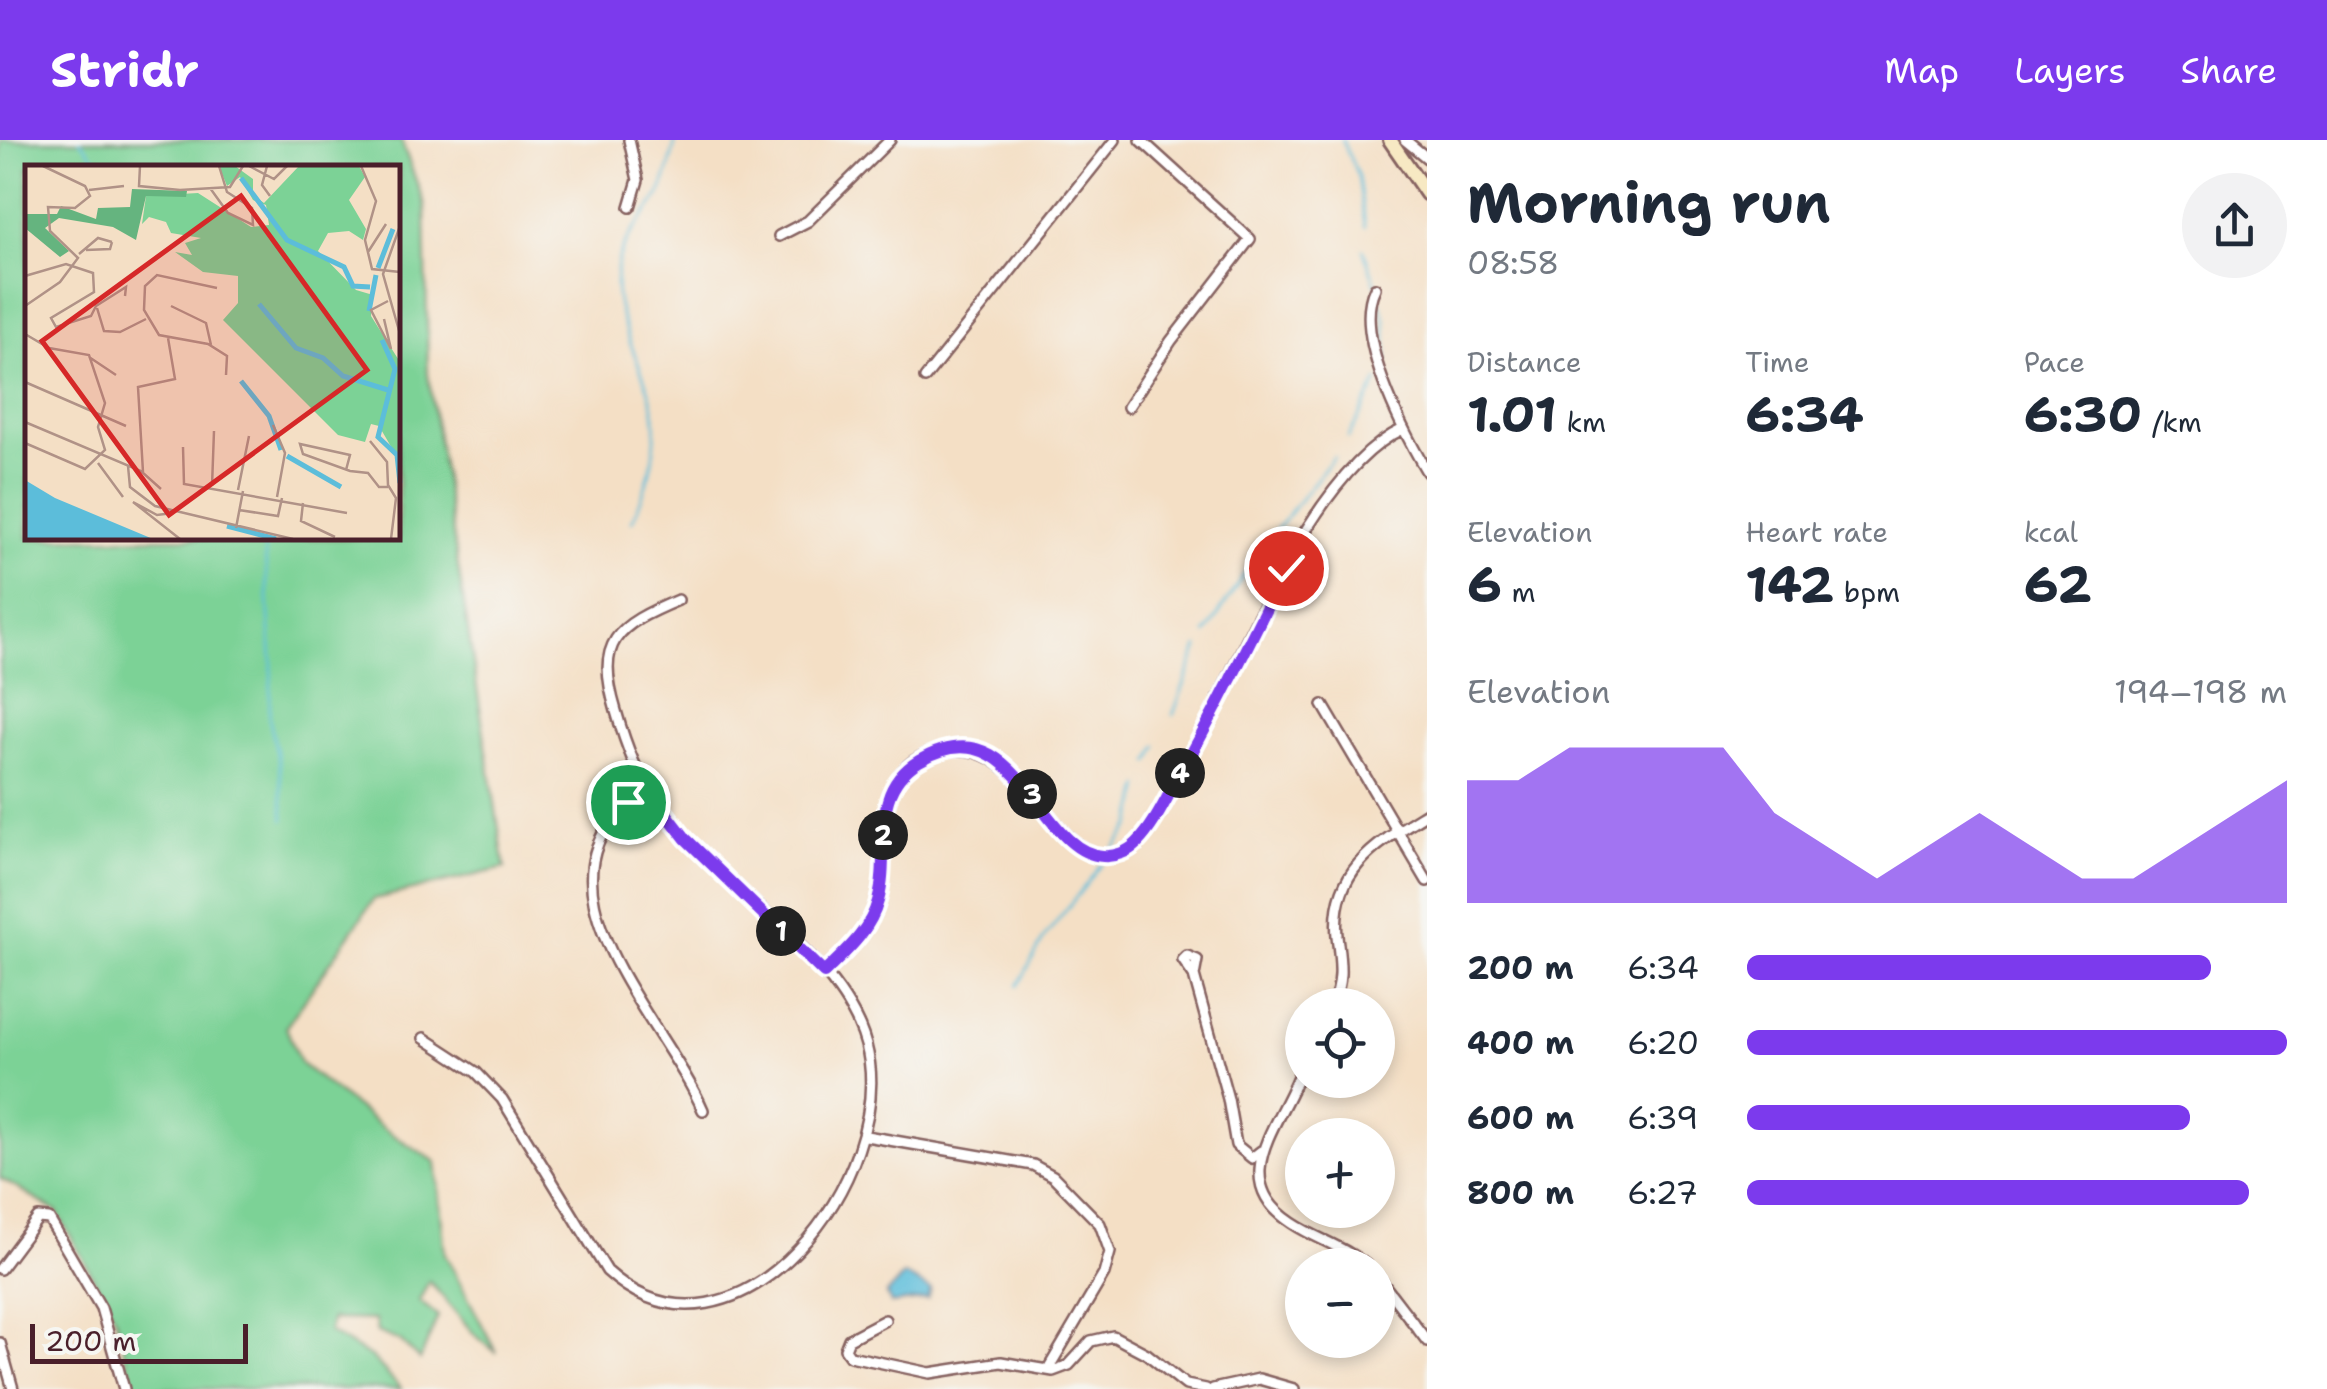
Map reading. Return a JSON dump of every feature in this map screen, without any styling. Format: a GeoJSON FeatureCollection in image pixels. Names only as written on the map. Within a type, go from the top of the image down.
{"type":"FeatureCollection","features":[{"type":"Feature","properties":{"kind":"street"},"geometry":{"type":"LineString","coordinates":[[629,140],[638,180],[630,207]]}},
{"type":"Feature","properties":{"kind":"street"},"geometry":{"type":"LineString","coordinates":[[779,236],[808,221],[890,140]]}},
{"type":"Feature","properties":{"kind":"street"},"geometry":{"type":"LineString","coordinates":[[925,378],[1116,140]]}},
{"type":"Feature","properties":{"kind":"street"},"geometry":{"type":"LineString","coordinates":[[1128,407],[1170,341],[1250,239],[1142,140]]}},
{"type":"Feature","properties":{"kind":"street"},"geometry":{"type":"LineString","coordinates":[[1390,140],[1427,194]]}},
{"type":"Feature","properties":{"kind":"street"},"geometry":{"type":"LineString","coordinates":[[1405,140],[1427,158]]}},
{"type":"Feature","properties":{"kind":"street"},"geometry":{"type":"LineString","coordinates":[[1375,288],[1368,301],[1376,349],[1403,429],[1427,472]]}},
{"type":"Feature","properties":{"kind":"street"},"geometry":{"type":"LineString","coordinates":[[824,973],[860,935],[876,909],[882,882],[884,810],[891,791],[911,766],[932,754],[964,750],[998,760],[1084,851],[1110,856],[1135,845],[1213,716],[1309,524],[1351,466],[1376,442],[1403,429]]}},
{"type":"Feature","properties":{"kind":"street"},"geometry":{"type":"LineString","coordinates":[[678,600],[628,623],[613,641],[606,660],[608,685],[626,745],[648,790],[686,839],[824,973],[849,1005],[867,1048],[872,1089],[866,1136],[843,1188],[808,1243],[780,1276],[748,1302]]}},
{"type":"Feature","properties":{"kind":"street"},"geometry":{"type":"LineString","coordinates":[[1323,704],[1427,881]]}},
{"type":"Feature","properties":{"kind":"street"},"geometry":{"type":"LineString","coordinates":[[648,790],[621,808],[599,839],[593,866],[598,916],[618,973],[687,1073],[703,1110]]}},
{"type":"Feature","properties":{"kind":"street"},"geometry":{"type":"LineString","coordinates":[[1338,988],[1337,918],[1344,882],[1367,850],[1427,813]]}},
{"type":"Feature","properties":{"kind":"street"},"geometry":{"type":"LineString","coordinates":[[1194,976],[1228,1098],[1236,1146],[1252,1158],[1262,1149],[1291,1098]]}},
{"type":"Feature","properties":{"kind":"street"},"geometry":{"type":"LineString","coordinates":[[424,1038],[476,1072],[502,1098],[598,1258],[618,1283],[663,1310],[694,1314],[724,1311]]}},
{"type":"Feature","properties":{"kind":"street"},"geometry":{"type":"LineString","coordinates":[[866,1136],[1033,1165],[1053,1176],[1100,1224],[1108,1238],[1108,1266],[1048,1368]]}},
{"type":"Feature","properties":{"kind":"street"},"geometry":{"type":"LineString","coordinates":[[1262,1149],[1259,1176],[1282,1216],[1337,1248]]}},
{"type":"Feature","properties":{"kind":"street"},"geometry":{"type":"LineString","coordinates":[[0,1269],[38,1218],[49,1219],[101,1308],[124,1389]]}},
{"type":"Feature","properties":{"kind":"street"},"geometry":{"type":"LineString","coordinates":[[1395,1299],[1427,1341]]}},
{"type":"Feature","properties":{"kind":"street"},"geometry":{"type":"LineString","coordinates":[[884,1320],[849,1339],[846,1348],[850,1356],[930,1373],[1001,1362],[1062,1370],[1090,1341],[1113,1336],[1147,1354],[1186,1384],[1210,1389],[1259,1379],[1294,1389]]}},
{"type":"Feature","properties":{"kind":"street"},"geometry":{"type":"LineString","coordinates":[[0,1343],[13,1389]]}},
{"type":"Feature","properties":{"kind":"green space"},"geometry":{"type":"Polygon","coordinates":[[[0,140],[401,140],[425,205],[428,374],[505,868],[374,899],[286,1027],[300,1063],[384,1129],[436,1162],[445,1254],[497,1353],[475,1335],[429,1281],[419,1301],[438,1316],[420,1360],[400,1341],[377,1332],[375,1320],[331,1319],[329,1332],[372,1358],[401,1389],[134,1389],[115,1317],[57,1212],[0,1178],[0,140]]]}},
{"type":"Feature","properties":{"kind":"water"},"geometry":{"type":"Polygon","coordinates":[[[904,1275],[931,1290],[928,1299],[891,1304],[887,1294],[904,1275]]]}},
{"type":"Feature","properties":{"kind":"waterway"},"geometry":{"type":"LineString","coordinates":[[80,140],[101,165]]}},
{"type":"Feature","properties":{"kind":"waterway"},"geometry":{"type":"LineString","coordinates":[[632,521],[652,463],[655,417],[621,317],[618,263],[629,237],[660,191],[676,140]]}},
{"type":"Feature","properties":{"kind":"waterway"},"geometry":{"type":"LineString","coordinates":[[1342,140],[1358,176],[1365,226]]}},
{"type":"Feature","properties":{"kind":"waterway"},"geometry":{"type":"LineString","coordinates":[[1363,249],[1376,285]]}},
{"type":"Feature","properties":{"kind":"waterway"},"geometry":{"type":"LineString","coordinates":[[1378,297],[1385,320],[1387,360]]}},
{"type":"Feature","properties":{"kind":"waterway"},"geometry":{"type":"LineString","coordinates":[[1348,438],[1378,381]]}},
{"type":"Feature","properties":{"kind":"waterway"},"geometry":{"type":"LineString","coordinates":[[1273,534],[1334,457]]}},
{"type":"Feature","properties":{"kind":"waterway"},"geometry":{"type":"LineString","coordinates":[[264,540],[272,662],[269,718],[279,762],[284,820]]}},
{"type":"Feature","properties":{"kind":"waterway"},"geometry":{"type":"LineString","coordinates":[[1206,634],[1256,555]]}},
{"type":"Feature","properties":{"kind":"waterway"},"geometry":{"type":"LineString","coordinates":[[1173,715],[1198,647]]}},
{"type":"Feature","properties":{"kind":"waterway"},"geometry":{"type":"LineString","coordinates":[[1150,762],[1157,746]]}},
{"type":"Feature","properties":{"kind":"waterway"},"geometry":{"type":"LineString","coordinates":[[1113,850],[1132,825],[1141,786]]}},
{"type":"Feature","properties":{"kind":"waterway"},"geometry":{"type":"LineString","coordinates":[[1018,986],[1044,938],[1102,864]]}},
{"type":"Feature","properties":{"kind":"route"},"geometry":{"type":"LineString","coordinates":[[628,802],[648,790],[686,839],[824,973],[848,950],[876,909],[882,882],[884,810],[891,791],[911,766],[932,754],[976,751],[998,760],[1016,775],[1071,842],[1084,851],[1110,856],[1135,845],[1213,716],[1286,568]]}}]}
